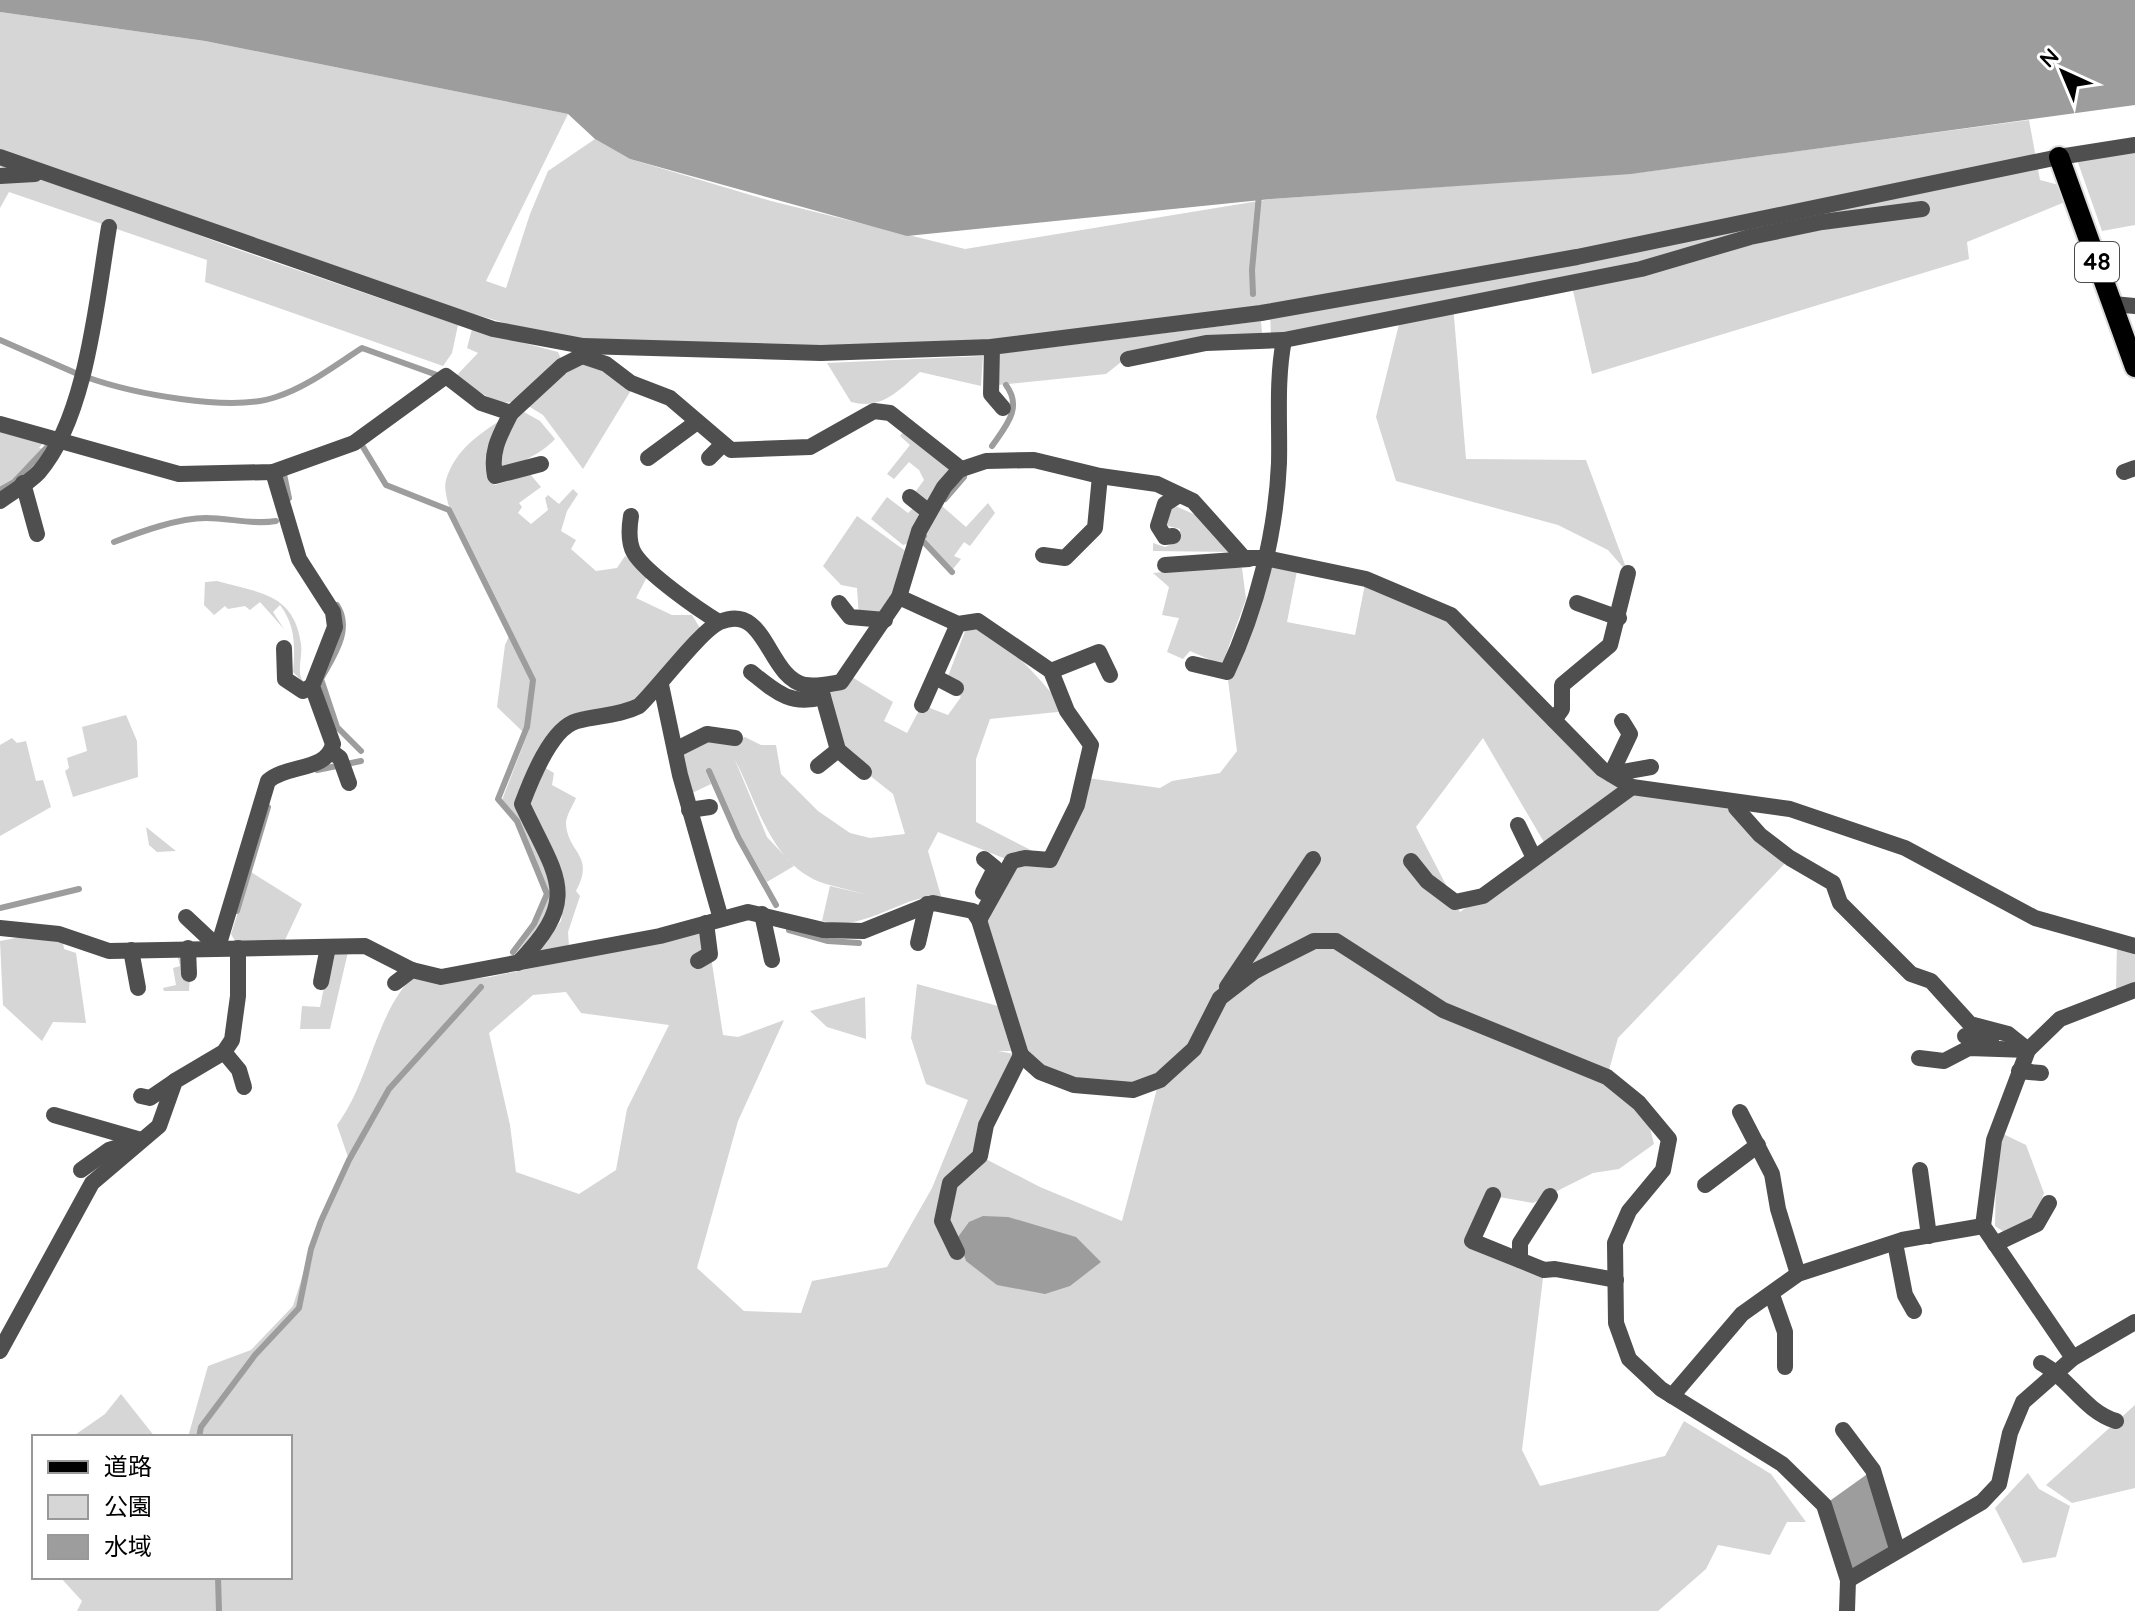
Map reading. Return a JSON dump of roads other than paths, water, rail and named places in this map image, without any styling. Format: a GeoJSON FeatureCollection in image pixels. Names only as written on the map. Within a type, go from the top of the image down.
{"type":"FeatureCollection","features":[{"type":"Feature","properties":{"kind":"main road","name":"48"},"geometry":{"type":"LineString","coordinates":[[2059,157],[2135,367]]}},
{"type":"Feature","properties":{"kind":"street"},"geometry":{"type":"LineString","coordinates":[[1128,359],[1206,343],[1284,340],[1641,269],[1749,229],[2059,157],[2134,147]]}},
{"type":"Feature","properties":{"kind":"street"},"geometry":{"type":"LineString","coordinates":[[0,157],[466,320],[583,351],[821,353],[992,347],[1261,313],[1749,229],[1922,209]]}},
{"type":"Feature","properties":{"kind":"street"},"geometry":{"type":"LineString","coordinates":[[0,176],[45,173]]}},
{"type":"Feature","properties":{"kind":"street"},"geometry":{"type":"LineString","coordinates":[[0,501],[38,472],[58,441],[84,373],[109,227]]}},
{"type":"Feature","properties":{"kind":"street"},"geometry":{"type":"LineString","coordinates":[[2113,304],[2135,306]]}},
{"type":"Feature","properties":{"kind":"street"},"geometry":{"type":"LineString","coordinates":[[1193,664],[1227,672],[1245,635],[1257,559],[1279,466],[1278,385],[1284,340]]}},
{"type":"Feature","properties":{"kind":"street"},"geometry":{"type":"LineString","coordinates":[[992,347],[984,393],[1003,408]]}},
{"type":"Feature","properties":{"kind":"street"},"geometry":{"type":"LineString","coordinates":[[541,464],[495,476],[492,462],[496,443],[511,413],[583,351]]}},
{"type":"Feature","properties":{"kind":"street"},"geometry":{"type":"LineString","coordinates":[[583,351],[631,383],[670,398],[731,450],[810,447],[874,411],[890,413],[961,469]]}},
{"type":"Feature","properties":{"kind":"street"},"geometry":{"type":"LineString","coordinates":[[0,424],[179,474],[273,472],[354,443],[446,376],[481,403],[511,413]]}},
{"type":"Feature","properties":{"kind":"street"},"geometry":{"type":"LineString","coordinates":[[648,458],[697,422]]}},
{"type":"Feature","properties":{"kind":"street"},"geometry":{"type":"LineString","coordinates":[[709,458],[723,444]]}},
{"type":"Feature","properties":{"kind":"street"},"geometry":{"type":"LineString","coordinates":[[751,672],[775,692],[801,703],[841,682],[899,597],[919,531],[944,487],[961,469],[986,461],[1034,460],[1100,476],[1157,484],[1193,501],[1244,558],[1366,579],[1451,615],[1554,720],[1611,774],[1632,787],[1790,809],[1905,848],[2035,918],[2135,946]]}},
{"type":"Feature","properties":{"kind":"street"},"geometry":{"type":"LineString","coordinates":[[273,472],[299,559],[333,612],[335,627],[312,686],[303,691],[285,679],[284,648]]}},
{"type":"Feature","properties":{"kind":"street"},"geometry":{"type":"LineString","coordinates":[[1043,555],[1065,558],[1095,528],[1100,476]]}},
{"type":"Feature","properties":{"kind":"street"},"geometry":{"type":"LineString","coordinates":[[23,483],[37,534]]}},
{"type":"Feature","properties":{"kind":"street"},"geometry":{"type":"LineString","coordinates":[[1173,536],[1165,537],[1158,526],[1165,504],[1179,495]]}},
{"type":"Feature","properties":{"kind":"street"},"geometry":{"type":"LineString","coordinates":[[910,497],[929,512]]}},
{"type":"Feature","properties":{"kind":"street"},"geometry":{"type":"LineString","coordinates":[[631,516],[628,531],[635,554]]}},
{"type":"Feature","properties":{"kind":"street"},"geometry":{"type":"LineString","coordinates":[[620,538],[624,547],[698,610],[719,622]]}},
{"type":"Feature","properties":{"kind":"street"},"geometry":{"type":"LineString","coordinates":[[1165,565],[1257,559]]}},
{"type":"Feature","properties":{"kind":"street"},"geometry":{"type":"LineString","coordinates":[[1554,720],[1562,709],[1562,685],[1610,645],[1628,573]]}},
{"type":"Feature","properties":{"kind":"street"},"geometry":{"type":"LineString","coordinates":[[899,597],[958,624],[978,621],[1051,671],[1067,711],[1091,745],[1077,805],[1050,860],[1025,858],[1012,861],[976,916]]}},
{"type":"Feature","properties":{"kind":"street"},"geometry":{"type":"LineString","coordinates":[[839,603],[850,617],[885,620]]}},
{"type":"Feature","properties":{"kind":"street"},"geometry":{"type":"LineString","coordinates":[[1577,603],[1619,618]]}},
{"type":"Feature","properties":{"kind":"street"},"geometry":{"type":"LineString","coordinates":[[518,963],[552,923],[558,909],[559,884],[522,804],[533,776],[561,730],[574,722],[625,713],[639,706],[719,622],[741,618],[756,626],[778,663],[801,684],[821,692]]}},
{"type":"Feature","properties":{"kind":"street"},"geometry":{"type":"LineString","coordinates":[[922,705],[958,624]]}},
{"type":"Feature","properties":{"kind":"street"},"geometry":{"type":"LineString","coordinates":[[1051,671],[1099,652],[1110,675]]}},
{"type":"Feature","properties":{"kind":"street"},"geometry":{"type":"LineString","coordinates":[[935,677],[956,688]]}},
{"type":"Feature","properties":{"kind":"street"},"geometry":{"type":"LineString","coordinates":[[661,685],[713,921],[710,954],[698,961]]}},
{"type":"Feature","properties":{"kind":"street"},"geometry":{"type":"LineString","coordinates":[[218,947],[268,781],[277,773],[320,762],[332,752],[333,744],[312,686]]}},
{"type":"Feature","properties":{"kind":"street"},"geometry":{"type":"LineString","coordinates":[[821,692],[838,750],[864,772]]}},
{"type":"Feature","properties":{"kind":"street"},"geometry":{"type":"LineString","coordinates":[[1611,774],[1630,734],[1622,721]]}},
{"type":"Feature","properties":{"kind":"street"},"geometry":{"type":"LineString","coordinates":[[675,750],[707,734],[735,738]]}},
{"type":"Feature","properties":{"kind":"street"},"geometry":{"type":"LineString","coordinates":[[818,766],[838,750]]}},
{"type":"Feature","properties":{"kind":"street"},"geometry":{"type":"LineString","coordinates":[[332,752],[340,758],[349,783]]}},
{"type":"Feature","properties":{"kind":"street"},"geometry":{"type":"LineString","coordinates":[[1611,774],[1651,767]]}},
{"type":"Feature","properties":{"kind":"street"},"geometry":{"type":"LineString","coordinates":[[1411,861],[1427,881],[1455,902],[1483,896],[1632,787]]}},
{"type":"Feature","properties":{"kind":"street"},"geometry":{"type":"LineString","coordinates":[[1736,802],[1736,808],[1760,835],[1790,858],[1833,883],[1840,903],[1911,974],[1931,981],[1970,1024],[2008,1034],[2028,1050]]}},
{"type":"Feature","properties":{"kind":"street"},"geometry":{"type":"LineString","coordinates":[[689,810],[710,807]]}},
{"type":"Feature","properties":{"kind":"street"},"geometry":{"type":"LineString","coordinates":[[1518,825],[1534,858]]}},
{"type":"Feature","properties":{"kind":"street"},"geometry":{"type":"LineString","coordinates":[[984,859],[995,868],[976,916],[1021,1055],[1040,1072],[1074,1085],[1133,1090],[1160,1080],[1192,1051],[1220,998],[1313,859]]}},
{"type":"Feature","properties":{"kind":"street"},"geometry":{"type":"LineString","coordinates":[[0,928],[59,934],[109,951],[365,946],[412,970],[441,977],[660,936],[748,912],[823,930],[863,931],[927,904],[944,903],[976,916]]}},
{"type":"Feature","properties":{"kind":"street"},"geometry":{"type":"LineString","coordinates":[[918,943],[927,904]]}},
{"type":"Feature","properties":{"kind":"street"},"geometry":{"type":"LineString","coordinates":[[762,914],[772,960]]}},
{"type":"Feature","properties":{"kind":"street"},"geometry":{"type":"LineString","coordinates":[[186,917],[218,947]]}},
{"type":"Feature","properties":{"kind":"street"},"geometry":{"type":"LineString","coordinates":[[1220,998],[1255,971],[1314,941],[1336,941],[1443,1010],[1607,1077],[1639,1103],[1669,1139],[1663,1170],[1629,1211],[1615,1243],[1616,1323],[1629,1359],[1672,1396],[1782,1464],[1824,1505],[1848,1580],[1847,1611]]}},
{"type":"Feature","properties":{"kind":"street"},"geometry":{"type":"LineString","coordinates":[[321,982],[328,947]]}},
{"type":"Feature","properties":{"kind":"street"},"geometry":{"type":"LineString","coordinates":[[188,948],[189,974]]}},
{"type":"Feature","properties":{"kind":"street"},"geometry":{"type":"LineString","coordinates":[[225,1062],[234,1029],[238,948]]}},
{"type":"Feature","properties":{"kind":"street"},"geometry":{"type":"LineString","coordinates":[[131,950],[138,988]]}},
{"type":"Feature","properties":{"kind":"street"},"geometry":{"type":"LineString","coordinates":[[395,983],[412,970]]}},
{"type":"Feature","properties":{"kind":"street"},"geometry":{"type":"LineString","coordinates":[[2073,1358],[1983,1226],[1994,1140],[2028,1050],[2060,1019],[2135,990]]}},
{"type":"Feature","properties":{"kind":"street"},"geometry":{"type":"LineString","coordinates":[[1965,1036],[1995,1038],[2028,1050]]}},
{"type":"Feature","properties":{"kind":"street"},"geometry":{"type":"LineString","coordinates":[[1919,1058],[1944,1061],[1969,1048],[2028,1050]]}},
{"type":"Feature","properties":{"kind":"street"},"geometry":{"type":"LineString","coordinates":[[957,1252],[942,1221],[950,1183],[980,1156],[986,1125],[1021,1055]]}},
{"type":"Feature","properties":{"kind":"street"},"geometry":{"type":"LineString","coordinates":[[141,1096],[150,1098],[175,1081],[225,1062]]}},
{"type":"Feature","properties":{"kind":"street"},"geometry":{"type":"LineString","coordinates":[[225,1062],[239,1070],[244,1087]]}},
{"type":"Feature","properties":{"kind":"street"},"geometry":{"type":"LineString","coordinates":[[2019,1071],[2041,1073]]}},
{"type":"Feature","properties":{"kind":"street"},"geometry":{"type":"LineString","coordinates":[[0,1351],[92,1183],[159,1126],[175,1081]]}},
{"type":"Feature","properties":{"kind":"street"},"geometry":{"type":"LineString","coordinates":[[1740,1112],[1772,1174],[1778,1209],[1798,1274]]}},
{"type":"Feature","properties":{"kind":"street"},"geometry":{"type":"LineString","coordinates":[[54,1115],[141,1140]]}},
{"type":"Feature","properties":{"kind":"street"},"geometry":{"type":"LineString","coordinates":[[81,1170],[109,1150],[141,1140]]}},
{"type":"Feature","properties":{"kind":"street"},"geometry":{"type":"LineString","coordinates":[[1705,1185],[1758,1145]]}},
{"type":"Feature","properties":{"kind":"street"},"geometry":{"type":"LineString","coordinates":[[1920,1170],[1929,1236]]}},
{"type":"Feature","properties":{"kind":"street"},"geometry":{"type":"LineString","coordinates":[[1493,1195],[1472,1241],[1544,1270],[1555,1269],[1616,1280]]}},
{"type":"Feature","properties":{"kind":"street"},"geometry":{"type":"LineString","coordinates":[[1520,1260],[1520,1243],[1550,1196]]}},
{"type":"Feature","properties":{"kind":"street"},"geometry":{"type":"LineString","coordinates":[[1995,1244],[2037,1224],[2049,1203]]}},
{"type":"Feature","properties":{"kind":"street"},"geometry":{"type":"LineString","coordinates":[[36,1268],[53,1232],[68,1224]]}},
{"type":"Feature","properties":{"kind":"street"},"geometry":{"type":"LineString","coordinates":[[1672,1396],[1742,1314],[1798,1274],[1895,1243],[1983,1226]]}},
{"type":"Feature","properties":{"kind":"street"},"geometry":{"type":"LineString","coordinates":[[1895,1243],[1905,1295],[1914,1311]]}},
{"type":"Feature","properties":{"kind":"street"},"geometry":{"type":"LineString","coordinates":[[1772,1295],[1785,1332],[1785,1367]]}},
{"type":"Feature","properties":{"kind":"street"},"geometry":{"type":"LineString","coordinates":[[1848,1580],[1982,1502],[1999,1484],[2010,1433],[2023,1402],[2073,1358],[2135,1322]]}},
{"type":"Feature","properties":{"kind":"street"},"geometry":{"type":"LineString","coordinates":[[2041,1363],[2058,1372],[2097,1415],[2116,1421]]}},
{"type":"Feature","properties":{"kind":"street"},"geometry":{"type":"LineString","coordinates":[[1843,1430],[1873,1470],[1897,1549]]}},
{"type":"Feature","properties":{"kind":"water"},"geometry":{"type":"Polygon","coordinates":[[[0,0],[2135,0],[2135,105],[1631,174],[1271,199],[907,236],[630,159],[595,139],[568,114],[205,41],[0,12],[0,0]]]}},
{"type":"Feature","properties":{"kind":"water"},"geometry":{"type":"Polygon","coordinates":[[[983,1216],[1008,1217],[1076,1237],[1101,1262],[1070,1286],[1045,1294],[997,1285],[966,1261],[958,1237],[969,1222],[983,1216]]]}},
{"type":"Feature","properties":{"kind":"water"},"geometry":{"type":"Polygon","coordinates":[[[1873,1470],[1897,1549],[1848,1580],[1824,1505],[1873,1470]]]}},
{"type":"Feature","properties":{"kind":"waterway"},"geometry":{"type":"LineString","coordinates":[[1253,294],[1252,270],[1259,195]]}},
{"type":"Feature","properties":{"kind":"waterway"},"geometry":{"type":"LineString","coordinates":[[0,340],[80,375]]}},
{"type":"Feature","properties":{"kind":"waterway"},"geometry":{"type":"LineString","coordinates":[[86,377],[181,399],[234,403],[257,401],[299,388],[362,348],[437,375]]}},
{"type":"Feature","properties":{"kind":"waterway"},"geometry":{"type":"LineString","coordinates":[[992,446],[1013,409],[1011,393],[1006,385]]}},
{"type":"Feature","properties":{"kind":"waterway"},"geometry":{"type":"LineString","coordinates":[[0,490],[14,482],[49,445]]}},
{"type":"Feature","properties":{"kind":"waterway"},"geometry":{"type":"LineString","coordinates":[[363,447],[386,485],[449,510],[533,680],[527,727],[498,799],[517,821],[547,894],[534,924],[513,952]]}},
{"type":"Feature","properties":{"kind":"waterway"},"geometry":{"type":"LineString","coordinates":[[284,474],[289,498]]}},
{"type":"Feature","properties":{"kind":"waterway"},"geometry":{"type":"LineString","coordinates":[[945,499],[964,477]]}},
{"type":"Feature","properties":{"kind":"waterway"},"geometry":{"type":"LineString","coordinates":[[114,542],[183,520],[276,521]]}},
{"type":"Feature","properties":{"kind":"waterway"},"geometry":{"type":"LineString","coordinates":[[924,536],[921,539],[952,572]]}},
{"type":"Feature","properties":{"kind":"waterway"},"geometry":{"type":"LineString","coordinates":[[337,605],[343,624],[342,634],[336,653],[321,679],[337,727],[361,751]]}},
{"type":"Feature","properties":{"kind":"waterway"},"geometry":{"type":"LineString","coordinates":[[317,770],[361,761]]}},
{"type":"Feature","properties":{"kind":"waterway"},"geometry":{"type":"LineString","coordinates":[[709,771],[738,837],[776,905]]}},
{"type":"Feature","properties":{"kind":"waterway"},"geometry":{"type":"LineString","coordinates":[[237,911],[268,807]]}},
{"type":"Feature","properties":{"kind":"waterway"},"geometry":{"type":"LineString","coordinates":[[0,908],[79,889]]}},
{"type":"Feature","properties":{"kind":"waterway"},"geometry":{"type":"LineString","coordinates":[[789,930],[828,941],[859,943]]}},
{"type":"Feature","properties":{"kind":"waterway"},"geometry":{"type":"LineString","coordinates":[[199,1435],[201,1427],[255,1355],[299,1308],[311,1249],[321,1221],[349,1160],[389,1089],[481,987]]}},
{"type":"Feature","properties":{"kind":"waterway"},"geometry":{"type":"LineString","coordinates":[[218,1579],[219,1611]]}}]}
